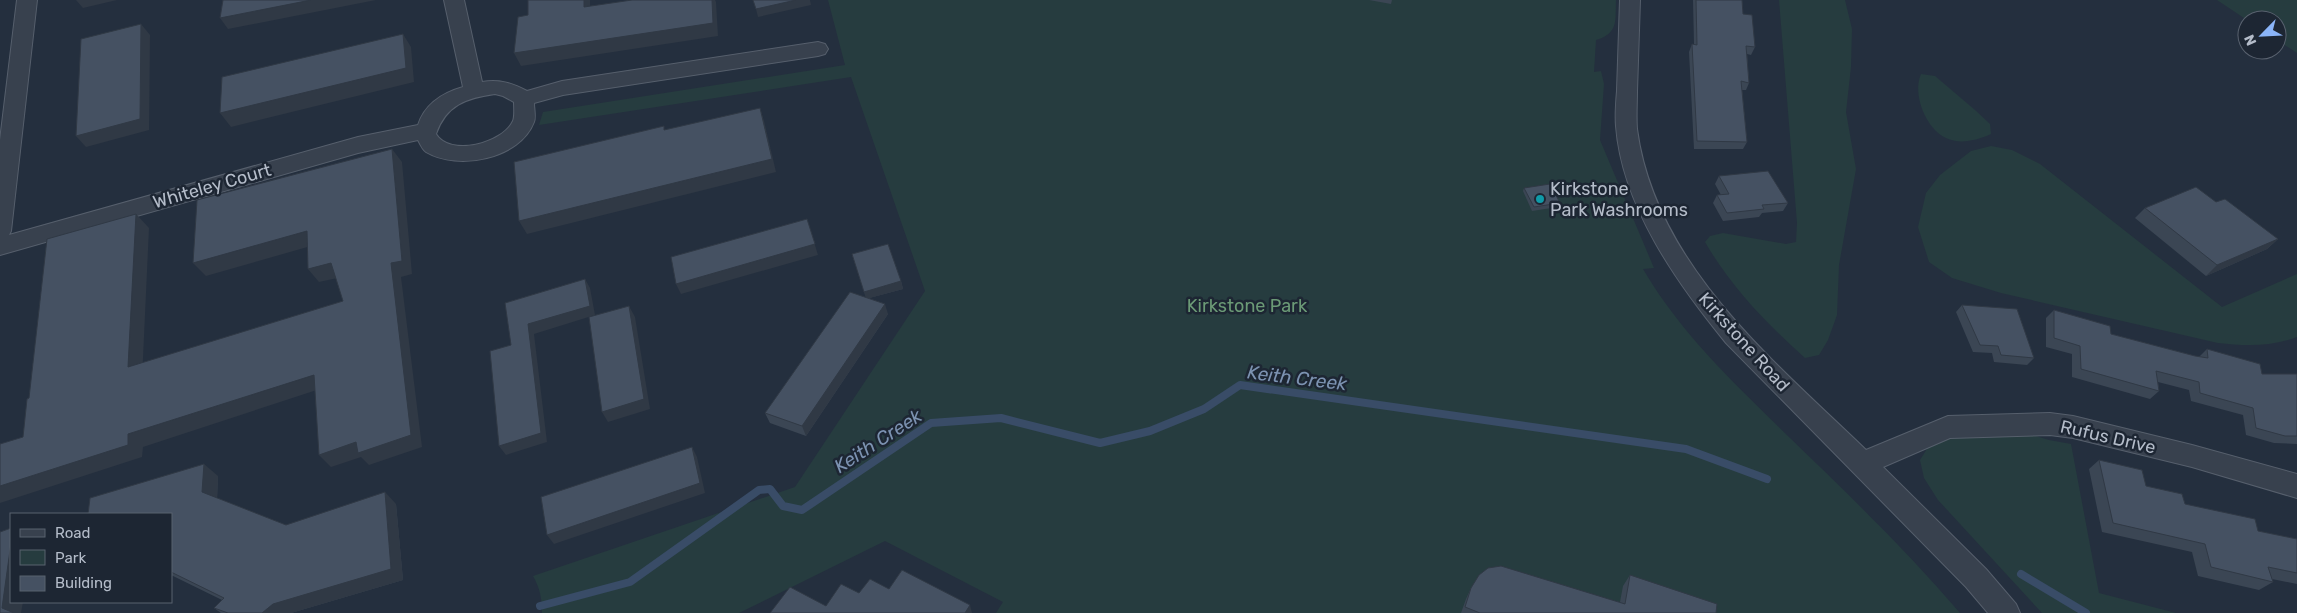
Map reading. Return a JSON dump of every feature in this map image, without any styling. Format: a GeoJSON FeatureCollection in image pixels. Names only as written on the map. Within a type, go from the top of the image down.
{"type":"FeatureCollection","features":[{"type":"Feature","properties":{"kind":"street"},"geometry":{"type":"LineString","coordinates":[[0,231],[9,164],[8,94],[27,0]]}},
{"type":"Feature","properties":{"kind":"street"},"geometry":{"type":"LineString","coordinates":[[454,0],[474,90]]}},
{"type":"Feature","properties":{"kind":"street","name":"Kirkstone Road"},"geometry":{"type":"LineString","coordinates":[[1630,0],[1627,131],[1638,181],[1653,218],[1673,256],[1692,285],[1723,324],[1760,365],[1976,578],[2006,613]]}},
{"type":"Feature","properties":{"kind":"street"},"geometry":{"type":"LineString","coordinates":[[524,99],[562,88],[818,49]]}},
{"type":"Feature","properties":{"kind":"street"},"geometry":{"type":"LineString","coordinates":[[495,87],[509,90],[524,99],[528,111],[523,124],[514,135],[499,145],[478,153],[460,155],[441,152],[429,143],[425,132],[428,122],[437,109],[449,100],[474,90],[495,87]]}},
{"type":"Feature","properties":{"kind":"street","name":"Whiteley Court"},"geometry":{"type":"LineString","coordinates":[[0,246],[358,145],[425,132]]}},
{"type":"Feature","properties":{"kind":"street","name":"Rufus Drive"},"geometry":{"type":"LineString","coordinates":[[1862,464],[1948,427],[2050,424],[2073,427],[2192,456],[2297,486]]}},
{"type":"Feature","properties":{"kind":"green space","name":"Kirkstone Park"},"geometry":{"type":"Polygon","coordinates":[[[828,0],[1616,0],[1615,20],[1612,30],[1609,34],[1596,40],[1594,72],[1601,71],[1604,84],[1600,140],[1654,268],[1643,269],[1674,315],[1710,358],[1877,523],[1960,613],[996,613],[1003,602],[885,541],[739,613],[542,613],[540,594],[533,576],[795,487],[925,291],[851,77],[539,125],[543,112],[845,65],[828,0]]]}},
{"type":"Feature","properties":{"kind":"green space"},"geometry":{"type":"Polygon","coordinates":[[[1779,0],[1845,0],[1852,29],[1851,67],[1846,112],[1856,169],[1839,265],[1837,315],[1828,340],[1819,355],[1805,358],[1750,304],[1715,259],[1705,242],[1710,236],[1723,233],[1786,244],[1796,242],[1797,223],[1779,0]]]}},
{"type":"Feature","properties":{"kind":"green space"},"geometry":{"type":"Polygon","coordinates":[[[2217,0],[2297,0],[2297,53],[2287,46],[2287,10],[2237,10],[2237,13],[2217,0]]]}},
{"type":"Feature","properties":{"kind":"green space"},"geometry":{"type":"Polygon","coordinates":[[[1921,74],[1935,76],[1975,110],[1990,124],[1991,134],[1975,140],[1957,141],[1946,138],[1932,127],[1920,101],[1918,91],[1921,74]]]}},
{"type":"Feature","properties":{"kind":"green space"},"geometry":{"type":"Polygon","coordinates":[[[1991,146],[2012,150],[2040,164],[2222,307],[2297,274],[2297,337],[2277,343],[2258,345],[2218,343],[2001,293],[1952,278],[1929,262],[1918,227],[1926,193],[1940,175],[1971,151],[1991,146]]]}},
{"type":"Feature","properties":{"kind":"green space"},"geometry":{"type":"Polygon","coordinates":[[[1952,427],[2020,431],[2049,440],[2071,444],[2099,593],[2176,613],[2042,613],[1938,500],[1924,478],[1920,460],[1930,444],[1952,427]]]}},
{"type":"Feature","properties":{"kind":"building"},"geometry":{"type":"Polygon","coordinates":[[[223,0],[311,0],[220,18],[223,0]]]}},
{"type":"Feature","properties":{"kind":"building"},"geometry":{"type":"Polygon","coordinates":[[[528,0],[584,0],[584,7],[632,0],[712,0],[713,23],[514,53],[518,17],[528,15],[528,0]]]}},
{"type":"Feature","properties":{"kind":"building"},"geometry":{"type":"Polygon","coordinates":[[[753,0],[796,0],[756,9],[753,0]]]}},
{"type":"Feature","properties":{"kind":"building"},"geometry":{"type":"Polygon","coordinates":[[[1696,0],[1742,0],[1743,14],[1752,15],[1755,47],[1746,46],[1749,83],[1741,81],[1747,142],[1697,141],[1692,44],[1697,45],[1696,0]]]}},
{"type":"Feature","properties":{"kind":"building"},"geometry":{"type":"Polygon","coordinates":[[[141,24],[140,119],[76,136],[81,39],[141,24]]]}},
{"type":"Feature","properties":{"kind":"building"},"geometry":{"type":"Polygon","coordinates":[[[403,34],[406,68],[220,113],[222,77],[403,34]]]}},
{"type":"Feature","properties":{"kind":"building"},"geometry":{"type":"Polygon","coordinates":[[[760,108],[772,159],[519,221],[514,162],[664,126],[664,130],[760,108]]]}},
{"type":"Feature","properties":{"kind":"building"},"geometry":{"type":"Polygon","coordinates":[[[392,149],[402,261],[391,263],[411,435],[358,453],[356,442],[319,455],[314,375],[128,434],[128,445],[0,486],[0,444],[23,437],[47,239],[136,214],[128,367],[343,301],[331,263],[308,269],[307,231],[193,263],[197,200],[392,149]]]}},
{"type":"Feature","properties":{"kind":"building"},"geometry":{"type":"Polygon","coordinates":[[[1768,171],[1788,203],[1762,205],[1764,209],[1727,213],[1717,195],[1729,194],[1719,176],[1768,171]]]}},
{"type":"Feature","properties":{"kind":"building","name":"Kirkstone Park Washrooms"},"geometry":{"type":"Polygon","coordinates":[[[1550,184],[1560,203],[1534,207],[1524,188],[1550,184]]]}},
{"type":"Feature","properties":{"kind":"building"},"geometry":{"type":"Polygon","coordinates":[[[2196,187],[2216,202],[2225,199],[2278,239],[2217,265],[2145,208],[2196,187]]]}},
{"type":"Feature","properties":{"kind":"building"},"geometry":{"type":"Polygon","coordinates":[[[807,219],[815,244],[676,284],[671,257],[807,219]]]}},
{"type":"Feature","properties":{"kind":"building"},"geometry":{"type":"Polygon","coordinates":[[[888,244],[901,281],[864,292],[852,254],[888,244]]]}},
{"type":"Feature","properties":{"kind":"building"},"geometry":{"type":"Polygon","coordinates":[[[585,279],[590,306],[528,324],[541,433],[499,446],[490,351],[511,345],[505,303],[585,279]]]}},
{"type":"Feature","properties":{"kind":"building"},"geometry":{"type":"Polygon","coordinates":[[[850,292],[885,304],[802,426],[765,413],[850,292]]]}},
{"type":"Feature","properties":{"kind":"building"},"geometry":{"type":"Polygon","coordinates":[[[1962,305],[2017,309],[2034,358],[2001,355],[1998,346],[1980,345],[1962,305]]]}},
{"type":"Feature","properties":{"kind":"building"},"geometry":{"type":"Polygon","coordinates":[[[629,306],[644,399],[602,412],[589,317],[629,306]]]}},
{"type":"Feature","properties":{"kind":"building"},"geometry":{"type":"Polygon","coordinates":[[[2054,310],[2110,326],[2111,334],[2195,356],[2208,358],[2207,349],[2260,364],[2262,374],[2297,374],[2297,436],[2285,436],[2256,428],[2253,408],[2200,393],[2199,382],[2156,371],[2159,391],[2081,369],[2080,346],[2054,338],[2054,310]]]}},
{"type":"Feature","properties":{"kind":"building"},"geometry":{"type":"Polygon","coordinates":[[[692,447],[700,483],[547,535],[541,497],[692,447]]]}},
{"type":"Feature","properties":{"kind":"building"},"geometry":{"type":"Polygon","coordinates":[[[2099,460],[2142,470],[2146,486],[2182,494],[2185,504],[2255,519],[2258,531],[2297,539],[2297,573],[2268,567],[2273,582],[2211,567],[2205,544],[2113,523],[2099,460]]]}},
{"type":"Feature","properties":{"kind":"building"},"geometry":{"type":"Polygon","coordinates":[[[204,464],[202,492],[286,525],[385,492],[391,569],[273,604],[262,613],[228,613],[214,608],[224,598],[172,572],[172,513],[88,513],[90,498],[204,464]]]}},
{"type":"Feature","properties":{"kind":"building"},"geometry":{"type":"Polygon","coordinates":[[[10,528],[10,550],[2,608],[14,613],[0,613],[0,532],[10,528]]]}},
{"type":"Feature","properties":{"kind":"building"},"geometry":{"type":"Polygon","coordinates":[[[1501,566],[1625,604],[1630,575],[1717,604],[1716,613],[1480,613],[1465,607],[1471,588],[1479,575],[1488,568],[1501,566]]]}},
{"type":"Feature","properties":{"kind":"building"},"geometry":{"type":"Polygon","coordinates":[[[902,570],[970,605],[965,613],[770,613],[790,587],[826,606],[841,584],[859,593],[870,579],[889,589],[902,570]]]}},
{"type":"Feature","properties":{"kind":"waterway","name":"Keith Creek"},"geometry":{"type":"LineString","coordinates":[[540,606],[630,582],[759,490],[770,489],[783,506],[802,510],[931,423],[1001,418],[1100,443],[1150,431],[1204,409],[1240,385],[1686,449],[1767,479]]}},
{"type":"Feature","properties":{"kind":"waterway","name":"Keith Creek"},"geometry":{"type":"LineString","coordinates":[[2021,574],[2086,613]]}},
{"type":"Feature","properties":{"kind":"place","name":"Kirkstone Park Washrooms"},"geometry":{"type":"Point","coordinates":[1540,199]}}]}
